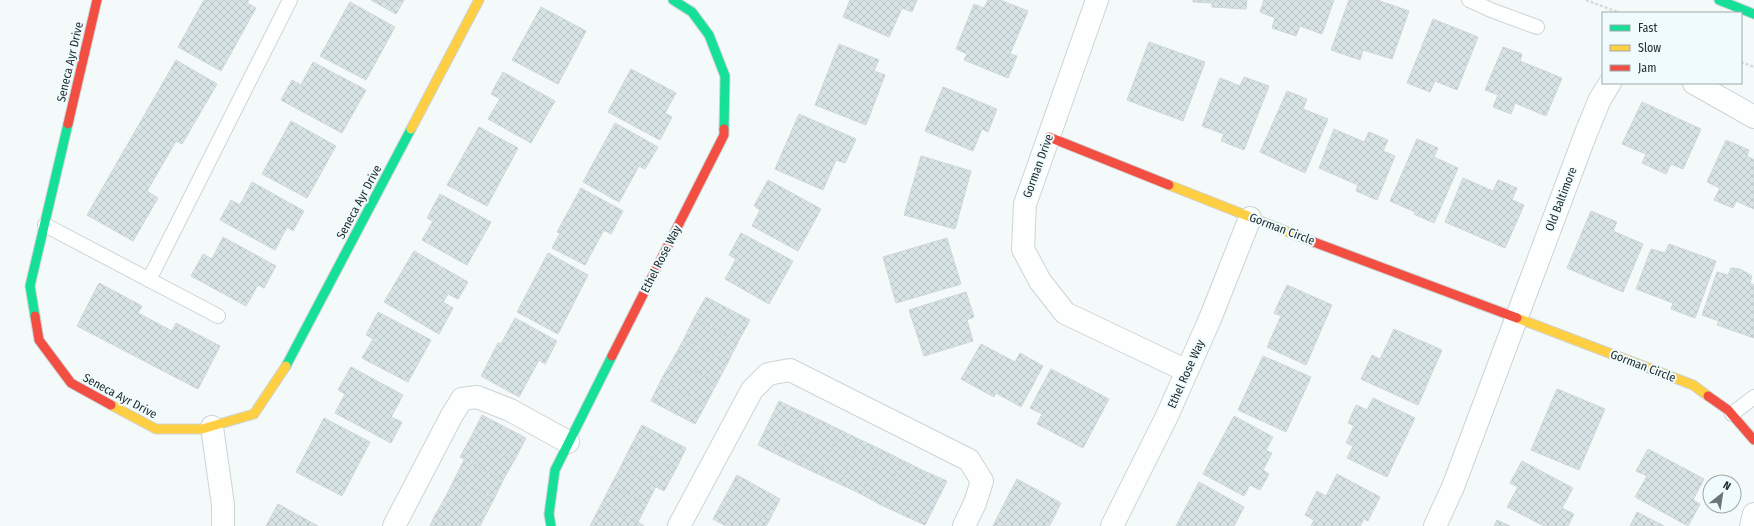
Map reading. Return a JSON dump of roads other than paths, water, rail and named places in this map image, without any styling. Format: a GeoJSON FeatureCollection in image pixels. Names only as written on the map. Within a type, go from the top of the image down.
{"type":"FeatureCollection","features":[{"type":"Feature","properties":{"kind":"street","name":"Seneca Ayr Drive"},"geometry":{"type":"LineString","coordinates":[[97,0],[30,286],[39,340],[70,383],[156,429],[202,429],[254,414],[283,371],[479,0]]}},
{"type":"Feature","properties":{"kind":"street","name":"Ethel Rose Way"},"geometry":{"type":"LineString","coordinates":[[551,526],[548,514],[555,470],[724,135],[725,76],[709,35],[692,12],[673,0]]}},
{"type":"Feature","properties":{"kind":"street","name":"Gorman Drive"},"geometry":{"type":"LineString","coordinates":[[1097,0],[1025,204],[1023,249],[1040,282],[1065,313],[1187,371]]}},
{"type":"Feature","properties":{"kind":"street"},"geometry":{"type":"LineString","coordinates":[[1719,0],[1754,14]]}},
{"type":"Feature","properties":{"kind":"street","name":"Old Baltimore"},"geometry":{"type":"LineString","coordinates":[[1516,318],[1586,133],[1600,99],[1609,84]]}},
{"type":"Feature","properties":{"kind":"street"},"geometry":{"type":"LineString","coordinates":[[1696,84],[1754,117]]}},
{"type":"Feature","properties":{"kind":"street","name":"Gorman Circle"},"geometry":{"type":"LineString","coordinates":[[1049,137],[1250,218],[1693,385],[1732,414],[1754,440]]}},
{"type":"Feature","properties":{"kind":"street","name":"Ethel Rose Way"},"geometry":{"type":"LineString","coordinates":[[1112,526],[1167,416],[1250,218]]}},
{"type":"Feature","properties":{"kind":"street"},"geometry":{"type":"LineString","coordinates":[[1434,526],[1453,487],[1516,318]]}},
{"type":"Feature","properties":{"kind":"street"},"geometry":{"type":"LineString","coordinates":[[679,526],[752,390],[768,374],[790,370],[969,460],[982,481],[975,503],[964,526]]}},
{"type":"Feature","properties":{"kind":"street"},"geometry":{"type":"LineString","coordinates":[[394,526],[452,415],[462,399],[477,397],[510,410],[568,442]]}},
{"type":"Feature","properties":{"kind":"street"},"geometry":{"type":"LineString","coordinates":[[212,426],[223,505],[223,526]]}},
{"type":"Feature","properties":{"kind":"street"},"geometry":{"type":"LineString","coordinates":[[1751,526],[1754,514]]}},
{"type":"Feature","properties":{"kind":"lane"},"geometry":{"type":"LineString","coordinates":[[149,280],[290,0]]}},
{"type":"Feature","properties":{"kind":"lane"},"geometry":{"type":"LineString","coordinates":[[1469,0],[1537,27]]}},
{"type":"Feature","properties":{"kind":"lane"},"geometry":{"type":"LineString","coordinates":[[45,225],[218,316]]}},
{"type":"Feature","properties":{"kind":"lane"},"geometry":{"type":"LineString","coordinates":[[1732,414],[1754,397]]}}]}
